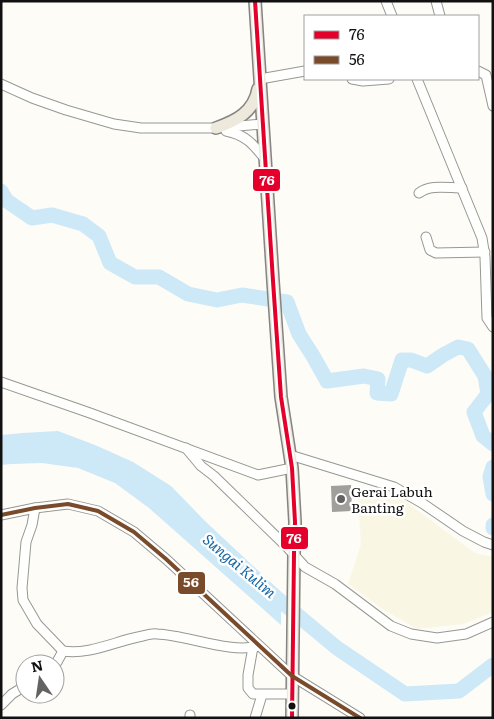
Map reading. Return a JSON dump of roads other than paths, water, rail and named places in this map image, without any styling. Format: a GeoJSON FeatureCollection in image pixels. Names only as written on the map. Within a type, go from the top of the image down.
{"type":"FeatureCollection","features":[{"type":"Feature","properties":{"kind":"main road"},"geometry":{"type":"LineString","coordinates":[[255,1],[272,281],[281,397],[292,468],[295,522],[292,718]]}},
{"type":"Feature","properties":{"kind":"main road"},"geometry":{"type":"LineString","coordinates":[[216,128],[233,122],[247,111],[257,96],[260,79]]}},
{"type":"Feature","properties":{"kind":"street"},"geometry":{"type":"LineString","coordinates":[[386,1],[392,15]]}},
{"type":"Feature","properties":{"kind":"street"},"geometry":{"type":"LineString","coordinates":[[436,1],[440,15]]}},
{"type":"Feature","properties":{"kind":"street"},"geometry":{"type":"LineString","coordinates":[[260,79],[304,71]]}},
{"type":"Feature","properties":{"kind":"street"},"geometry":{"type":"LineString","coordinates":[[479,72],[486,75],[493,106]]}},
{"type":"Feature","properties":{"kind":"street"},"geometry":{"type":"LineString","coordinates":[[358,80],[376,80]]}},
{"type":"Feature","properties":{"kind":"street"},"geometry":{"type":"LineString","coordinates":[[417,80],[482,238],[485,252],[487,318],[493,327]]}},
{"type":"Feature","properties":{"kind":"street"},"geometry":{"type":"LineString","coordinates":[[1,84],[32,98],[114,124],[141,128],[216,128],[262,124]]}},
{"type":"Feature","properties":{"kind":"street"},"geometry":{"type":"LineString","coordinates":[[216,128],[236,133],[253,143],[265,159]]}},
{"type":"Feature","properties":{"kind":"street"},"geometry":{"type":"LineString","coordinates":[[419,194],[428,188],[462,188]]}},
{"type":"Feature","properties":{"kind":"street"},"geometry":{"type":"LineString","coordinates":[[426,237],[430,250],[436,253],[485,252]]}},
{"type":"Feature","properties":{"kind":"street"},"geometry":{"type":"LineString","coordinates":[[1,382],[258,475],[292,468]]}},
{"type":"Feature","properties":{"kind":"street"},"geometry":{"type":"LineString","coordinates":[[186,448],[201,466],[214,476],[305,567],[334,584],[391,626],[411,634],[437,638],[466,634],[493,622]]}},
{"type":"Feature","properties":{"kind":"street"},"geometry":{"type":"LineString","coordinates":[[290,455],[394,487],[422,503],[463,531],[484,542],[493,544]]}},
{"type":"Feature","properties":{"kind":"street"},"geometry":{"type":"LineString","coordinates":[[1,515],[68,504],[98,511],[134,532],[166,559],[256,647],[292,676],[360,718]]}},
{"type":"Feature","properties":{"kind":"street"},"geometry":{"type":"LineString","coordinates":[[35,508],[26,542],[22,588],[23,600],[37,624],[63,651],[78,652],[155,633],[233,647],[256,647]]}},
{"type":"Feature","properties":{"kind":"street"},"geometry":{"type":"LineString","coordinates":[[256,647],[248,675],[248,688],[253,694],[292,694]]}},
{"type":"Feature","properties":{"kind":"street"},"geometry":{"type":"LineString","coordinates":[[1,705],[15,692]]}},
{"type":"Feature","properties":{"kind":"street"},"geometry":{"type":"LineString","coordinates":[[255,718],[262,695]]}},
{"type":"Feature","properties":{"kind":"street"},"geometry":{"type":"LineString","coordinates":[[342,708],[343,718]]}},
{"type":"Feature","properties":{"kind":"water"},"geometry":{"type":"Polygon","coordinates":[[[58,431],[133,462],[171,486],[206,522],[281,592],[281,625],[149,508],[115,483],[78,468],[42,463],[1,465],[1,435],[58,431]]]}},
{"type":"Feature","properties":{"kind":"waterway"},"geometry":{"type":"LineString","coordinates":[[1,191],[7,201],[32,218],[52,215],[83,224],[99,236],[110,263],[135,277],[159,277],[188,294],[217,300],[242,295],[287,302],[299,334],[327,381],[364,376],[378,379],[377,393],[391,394],[402,360],[411,360],[427,366],[458,347],[468,349],[485,376],[488,394],[474,412],[483,436],[493,444]]}},
{"type":"Feature","properties":{"kind":"waterway"},"geometry":{"type":"LineString","coordinates":[[493,467],[490,477],[493,494]]}},
{"type":"Feature","properties":{"kind":"waterway","name":"Sungai Kulim"},"geometry":{"type":"LineString","coordinates":[[266,589],[337,648],[405,694],[459,691],[493,665]]}},
{"type":"Feature","properties":{"kind":"place","name":"Gerai Labuh Banting"},"geometry":{"type":"Point","coordinates":[341,499]}}]}
